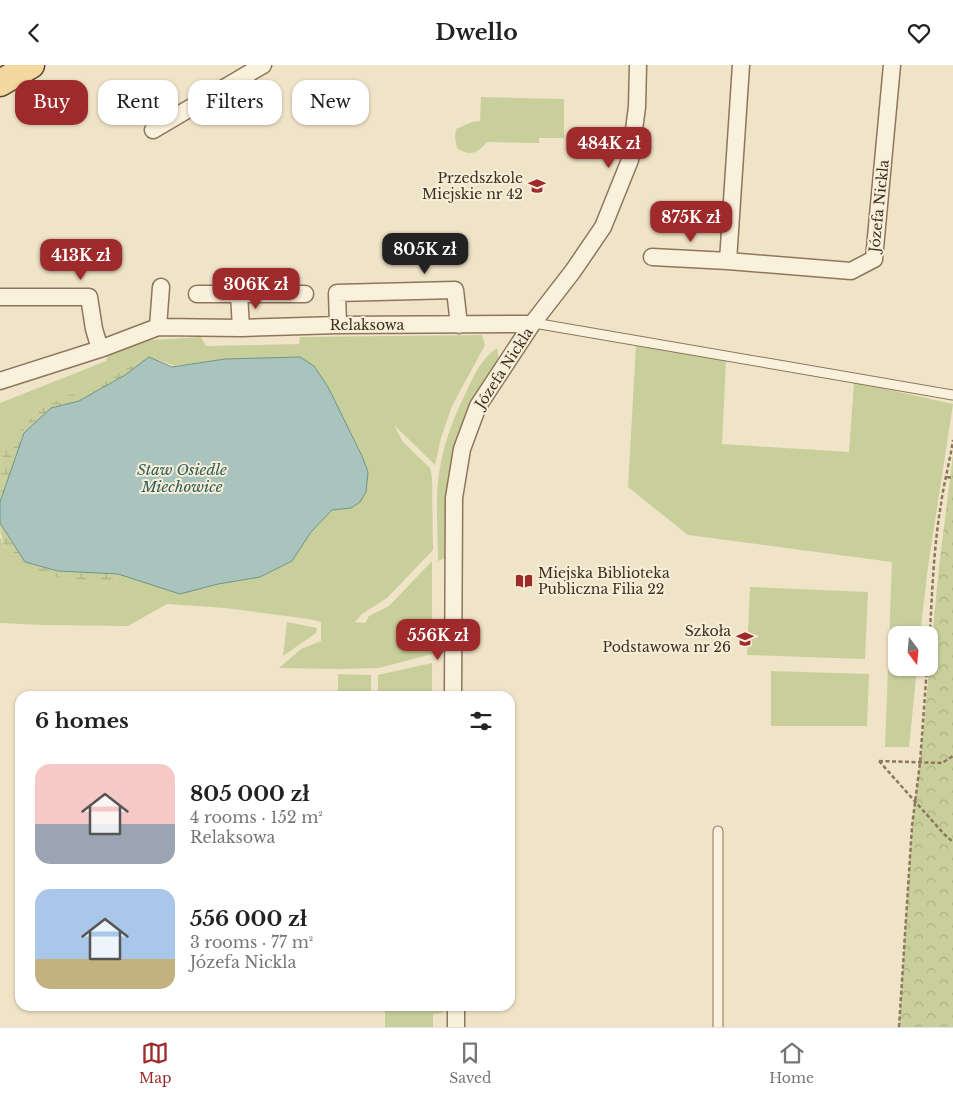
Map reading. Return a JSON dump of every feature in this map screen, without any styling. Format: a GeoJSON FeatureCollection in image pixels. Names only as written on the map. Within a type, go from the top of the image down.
{"type":"FeatureCollection","features":[{"type":"Feature","properties":{"kind":"main road"},"geometry":{"type":"LineString","coordinates":[[0,83],[31,65]]}},
{"type":"Feature","properties":{"kind":"street"},"geometry":{"type":"LineString","coordinates":[[153,130],[264,65]]}},
{"type":"Feature","properties":{"kind":"street","name":"Józefa Nickla"},"geometry":{"type":"LineString","coordinates":[[453,691],[454,498],[462,449],[478,406],[533,323],[573,271],[603,227],[630,160],[637,107],[638,65]]}},
{"type":"Feature","properties":{"kind":"street"},"geometry":{"type":"LineString","coordinates":[[728,261],[740,65]]}},
{"type":"Feature","properties":{"kind":"street","name":"Józefa Nickla"},"geometry":{"type":"LineString","coordinates":[[652,257],[851,271],[874,259],[892,65]]}},
{"type":"Feature","properties":{"kind":"street"},"geometry":{"type":"LineString","coordinates":[[158,327],[161,287]]}},
{"type":"Feature","properties":{"kind":"street"},"geometry":{"type":"LineString","coordinates":[[338,325],[337,293],[455,290],[459,325]]}},
{"type":"Feature","properties":{"kind":"street"},"geometry":{"type":"LineString","coordinates":[[197,294],[305,294]]}},
{"type":"Feature","properties":{"kind":"street"},"geometry":{"type":"LineString","coordinates":[[239,294],[241,328]]}},
{"type":"Feature","properties":{"kind":"street"},"geometry":{"type":"LineString","coordinates":[[0,297],[89,297],[94,329],[100,349]]}},
{"type":"Feature","properties":{"kind":"street","name":"Relaksowa"},"geometry":{"type":"LineString","coordinates":[[0,381],[100,349],[158,327],[241,328],[533,323]]}},
{"type":"Feature","properties":{"kind":"street"},"geometry":{"type":"LineString","coordinates":[[456,1011],[456,1027]]}},
{"type":"Feature","properties":{"kind":"lane"},"geometry":{"type":"LineString","coordinates":[[533,323],[953,395]]}},
{"type":"Feature","properties":{"kind":"lane"},"geometry":{"type":"LineString","coordinates":[[718,831],[718,1027]]}},
{"type":"Feature","properties":{"kind":"path"},"geometry":{"type":"LineString","coordinates":[[931,626],[937,535],[941,502],[953,440]]}},
{"type":"Feature","properties":{"kind":"path"},"geometry":{"type":"LineString","coordinates":[[947,477],[953,478]]}},
{"type":"Feature","properties":{"kind":"path"},"geometry":{"type":"LineString","coordinates":[[899,1027],[915,802],[926,676]]}},
{"type":"Feature","properties":{"kind":"path"},"geometry":{"type":"LineString","coordinates":[[953,756],[942,763],[879,761],[953,842]]}},
{"type":"Feature","properties":{"kind":"green space"},"geometry":{"type":"Polygon","coordinates":[[[481,97],[564,99],[564,138],[539,138],[539,143],[487,142],[473,153],[462,151],[457,148],[456,129],[472,122],[480,121],[481,97]]]}},
{"type":"Feature","properties":{"kind":"green space"},"geometry":{"type":"Polygon","coordinates":[[[482,335],[485,345],[452,406],[441,438],[435,465],[394,425],[403,442],[430,468],[432,477],[433,550],[387,598],[362,614],[355,622],[365,623],[369,616],[389,606],[432,561],[432,654],[379,668],[279,668],[301,649],[321,641],[321,622],[225,608],[167,604],[128,626],[0,623],[0,537],[5,547],[27,574],[115,585],[118,574],[180,594],[218,584],[260,577],[292,561],[311,532],[332,510],[351,508],[362,456],[328,387],[314,366],[251,359],[225,359],[175,366],[149,357],[41,408],[4,446],[0,465],[0,403],[106,361],[109,352],[151,340],[201,337],[206,346],[299,344],[300,337],[482,335]]]}},
{"type":"Feature","properties":{"kind":"green space"},"geometry":{"type":"Polygon","coordinates":[[[636,346],[726,360],[722,444],[849,452],[854,382],[953,404],[928,567],[921,626],[890,626],[892,562],[688,535],[628,487],[636,346]]]}},
{"type":"Feature","properties":{"kind":"green space"},"geometry":{"type":"Polygon","coordinates":[[[497,348],[499,361],[476,398],[448,557],[438,561],[438,486],[446,443],[455,416],[476,372],[487,356],[497,348]]]}},
{"type":"Feature","properties":{"kind":"green space"},"geometry":{"type":"Polygon","coordinates":[[[149,357],[125,375],[79,401],[51,408],[24,433],[0,502],[0,465],[4,446],[41,408],[149,357]]]}},
{"type":"Feature","properties":{"kind":"green space"},"geometry":{"type":"Polygon","coordinates":[[[953,454],[953,1027],[899,1027],[912,826],[928,676],[938,676],[938,626],[933,626],[953,454]]]}},
{"type":"Feature","properties":{"kind":"green space"},"geometry":{"type":"Polygon","coordinates":[[[0,523],[25,562],[58,571],[118,574],[115,585],[27,574],[8,551],[2,539],[0,523]]]}},
{"type":"Feature","properties":{"kind":"green space"},"geometry":{"type":"Polygon","coordinates":[[[750,587],[868,592],[865,659],[747,655],[750,587]]]}},
{"type":"Feature","properties":{"kind":"green space"},"geometry":{"type":"Polygon","coordinates":[[[287,622],[317,628],[316,633],[283,656],[287,622]]]}},
{"type":"Feature","properties":{"kind":"green space"},"geometry":{"type":"Polygon","coordinates":[[[432,663],[432,691],[378,691],[378,675],[432,663]]]}},
{"type":"Feature","properties":{"kind":"green space"},"geometry":{"type":"Polygon","coordinates":[[[888,668],[888,676],[916,676],[909,747],[885,747],[888,668]]]}},
{"type":"Feature","properties":{"kind":"green space"},"geometry":{"type":"Polygon","coordinates":[[[771,671],[869,674],[867,726],[771,726],[771,671]]]}},
{"type":"Feature","properties":{"kind":"green space"},"geometry":{"type":"Polygon","coordinates":[[[338,674],[371,675],[371,691],[338,691],[338,674]]]}},
{"type":"Feature","properties":{"kind":"green space"},"geometry":{"type":"Polygon","coordinates":[[[385,1011],[443,1011],[443,1013],[433,1014],[433,1027],[385,1027],[385,1011]]]}},
{"type":"Feature","properties":{"kind":"water","name":"Staw Osiedle Miechowice"},"geometry":{"type":"Polygon","coordinates":[[[149,357],[172,367],[225,359],[300,357],[314,366],[328,387],[368,472],[366,492],[360,502],[351,508],[332,510],[311,532],[292,561],[260,577],[218,584],[180,594],[118,574],[58,571],[25,562],[0,523],[0,502],[24,433],[51,408],[79,401],[125,375],[149,357]]]}},
{"type":"Feature","properties":{"kind":"place","name":"Przedszkole Miejskie nr 42"},"geometry":{"type":"Point","coordinates":[537,186]}},
{"type":"Feature","properties":{"kind":"place","name":"Miejska Biblioteka Publiczna Filia 22"},"geometry":{"type":"Point","coordinates":[524,581]}},
{"type":"Feature","properties":{"kind":"place","name":"Szkoła Podstawowa nr 26"},"geometry":{"type":"Point","coordinates":[745,639]}}]}
